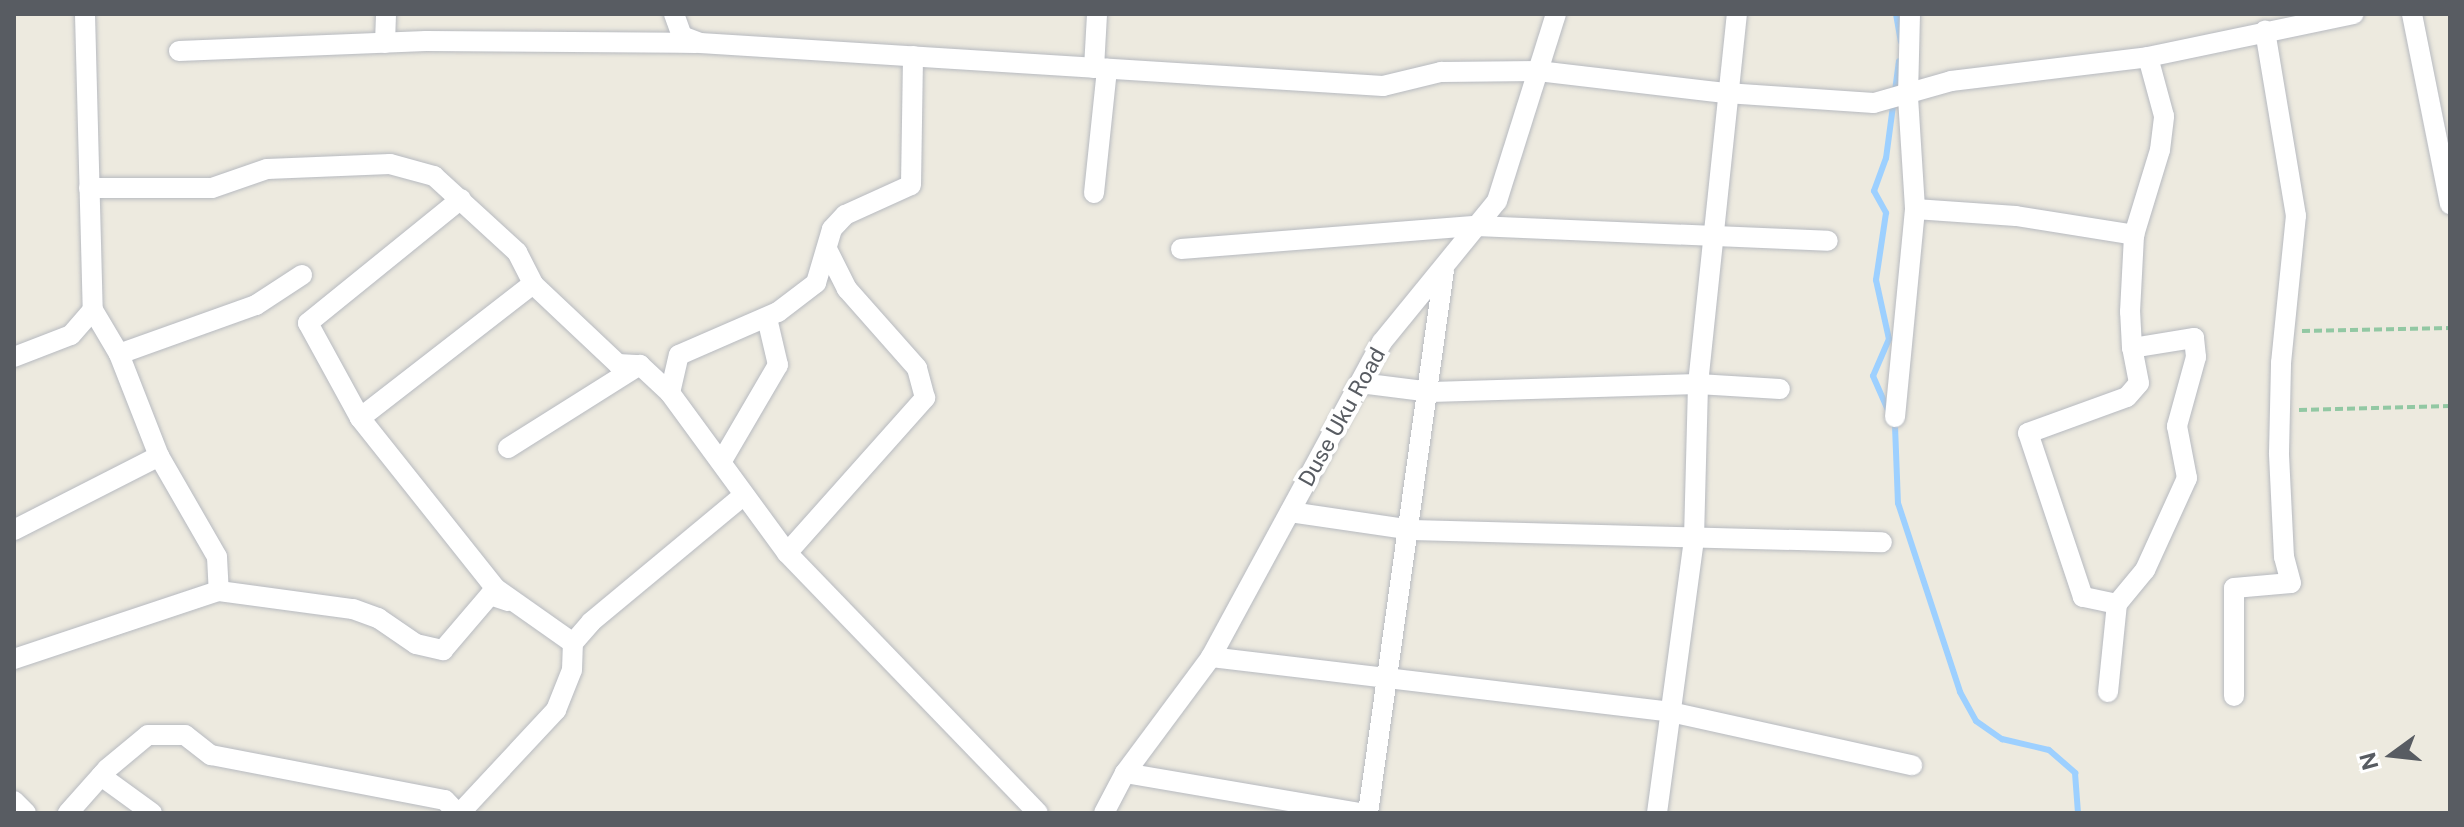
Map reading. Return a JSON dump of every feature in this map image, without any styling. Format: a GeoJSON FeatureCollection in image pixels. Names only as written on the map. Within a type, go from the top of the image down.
{"type":"FeatureCollection","features":[{"type":"Feature","properties":{"kind":"street"},"geometry":{"type":"LineString","coordinates":[[85,14],[93,310],[119,354],[159,456],[217,557],[219,591]]}},
{"type":"Feature","properties":{"kind":"street"},"geometry":{"type":"LineString","coordinates":[[385,43],[386,14]]}},
{"type":"Feature","properties":{"kind":"street"},"geometry":{"type":"LineString","coordinates":[[674,14],[682,36],[700,43]]}},
{"type":"Feature","properties":{"kind":"street"},"geometry":{"type":"LineString","coordinates":[[1094,193],[1101,68],[1097,14]]}},
{"type":"Feature","properties":{"kind":"street","name":"Duse Uku Road"},"geometry":{"type":"LineString","coordinates":[[1104,813],[1125,773],[1211,657],[1382,342],[1444,270],[1497,201],[1556,14]]}},
{"type":"Feature","properties":{"kind":"street"},"geometry":{"type":"LineString","coordinates":[[1657,813],[1694,538],[1698,384],[1717,238],[1726,93],[1737,14]]}},
{"type":"Feature","properties":{"kind":"street"},"geometry":{"type":"LineString","coordinates":[[1895,417],[1915,209],[1908,97],[1910,14]]}},
{"type":"Feature","properties":{"kind":"street"},"geometry":{"type":"LineString","coordinates":[[179,51],[385,43],[700,43],[1383,86],[1441,72],[1538,71],[1726,93],[1874,103],[1908,97],[1951,81],[2148,57],[2354,14]]}},
{"type":"Feature","properties":{"kind":"street"},"geometry":{"type":"LineString","coordinates":[[2412,14],[2450,204]]}},
{"type":"Feature","properties":{"kind":"street"},"geometry":{"type":"LineString","coordinates":[[2234,696],[2234,588],[2291,583],[2284,557],[2281,410],[2283,331],[2296,216],[2265,31]]}},
{"type":"Feature","properties":{"kind":"street"},"geometry":{"type":"LineString","coordinates":[[670,393],[679,355],[767,318],[816,283],[828,251],[832,229],[845,215],[911,185],[913,56]]}},
{"type":"Feature","properties":{"kind":"street"},"geometry":{"type":"LineString","coordinates":[[2117,603],[2083,597],[2028,433],[2127,397],[2139,383],[2132,348],[2134,235],[2160,150],[2164,116],[2148,57]]}},
{"type":"Feature","properties":{"kind":"street"},"geometry":{"type":"LineString","coordinates":[[89,188],[212,188],[267,169],[390,164],[434,176],[517,252],[533,284],[618,364],[640,365],[670,393],[723,459],[744,495],[787,553],[1038,813]]}},
{"type":"Feature","properties":{"kind":"street"},"geometry":{"type":"LineString","coordinates":[[461,199],[308,323],[360,418],[495,588],[573,643]]}},
{"type":"Feature","properties":{"kind":"street"},"geometry":{"type":"LineString","coordinates":[[1915,209],[2016,216],[2134,235]]}},
{"type":"Feature","properties":{"kind":"street"},"geometry":{"type":"LineString","coordinates":[[1181,249],[1476,226],[1828,241]]}},
{"type":"Feature","properties":{"kind":"street"},"geometry":{"type":"LineString","coordinates":[[787,553],[925,398],[917,368],[847,289],[828,251]]}},
{"type":"Feature","properties":{"kind":"street"},"geometry":{"type":"LineString","coordinates":[[1368,813],[1386,677],[1412,530],[1444,270]]}},
{"type":"Feature","properties":{"kind":"street"},"geometry":{"type":"LineString","coordinates":[[119,354],[256,305],[302,275]]}},
{"type":"Feature","properties":{"kind":"street"},"geometry":{"type":"LineString","coordinates":[[360,418],[533,284]]}},
{"type":"Feature","properties":{"kind":"street"},"geometry":{"type":"LineString","coordinates":[[14,357],[71,335],[93,310]]}},
{"type":"Feature","properties":{"kind":"street"},"geometry":{"type":"LineString","coordinates":[[723,459],[778,365],[767,318]]}},
{"type":"Feature","properties":{"kind":"street"},"geometry":{"type":"LineString","coordinates":[[2108,692],[2117,603],[2145,570],[2187,478],[2177,426],[2196,357],[2194,338],[2132,348]]}},
{"type":"Feature","properties":{"kind":"street"},"geometry":{"type":"LineString","coordinates":[[508,448],[640,365]]}},
{"type":"Feature","properties":{"kind":"street"},"geometry":{"type":"LineString","coordinates":[[1360,383],[1431,392],[1698,384],[1780,389]]}},
{"type":"Feature","properties":{"kind":"street"},"geometry":{"type":"LineString","coordinates":[[14,530],[159,456]]}},
{"type":"Feature","properties":{"kind":"street"},"geometry":{"type":"LineString","coordinates":[[68,813],[101,776],[148,735],[185,735],[211,755],[445,800],[458,813],[556,710],[572,670],[573,643],[591,622],[744,495]]}},
{"type":"Feature","properties":{"kind":"street"},"geometry":{"type":"LineString","coordinates":[[1290,512],[1412,530],[1882,542]]}},
{"type":"Feature","properties":{"kind":"street"},"geometry":{"type":"LineString","coordinates":[[14,659],[219,591],[353,609],[378,618],[416,644],[443,650],[490,595],[516,603]]}},
{"type":"Feature","properties":{"kind":"street"},"geometry":{"type":"LineString","coordinates":[[1211,657],[1670,712],[1912,765]]}},
{"type":"Feature","properties":{"kind":"street"},"geometry":{"type":"LineString","coordinates":[[1125,773],[1359,813]]}},
{"type":"Feature","properties":{"kind":"street"},"geometry":{"type":"LineString","coordinates":[[101,776],[152,813]]}},
{"type":"Feature","properties":{"kind":"street"},"geometry":{"type":"LineString","coordinates":[[14,801],[26,813]]}},
{"type":"Feature","properties":{"kind":"path"},"geometry":{"type":"LineString","coordinates":[[2283,331],[2450,328]]}},
{"type":"Feature","properties":{"kind":"path"},"geometry":{"type":"LineString","coordinates":[[2281,410],[2450,406]]}},
{"type":"Feature","properties":{"kind":"waterway"},"geometry":{"type":"LineString","coordinates":[[1896,14],[1901,42]]}},
{"type":"Feature","properties":{"kind":"waterway"},"geometry":{"type":"LineString","coordinates":[[1899,61],[1886,158],[1874,191],[1886,213],[1876,280],[1889,339],[1873,376],[1895,426],[1898,503],[1960,692],[1976,721],[2002,739],[2049,750],[2075,773],[2078,813]]}}]}
